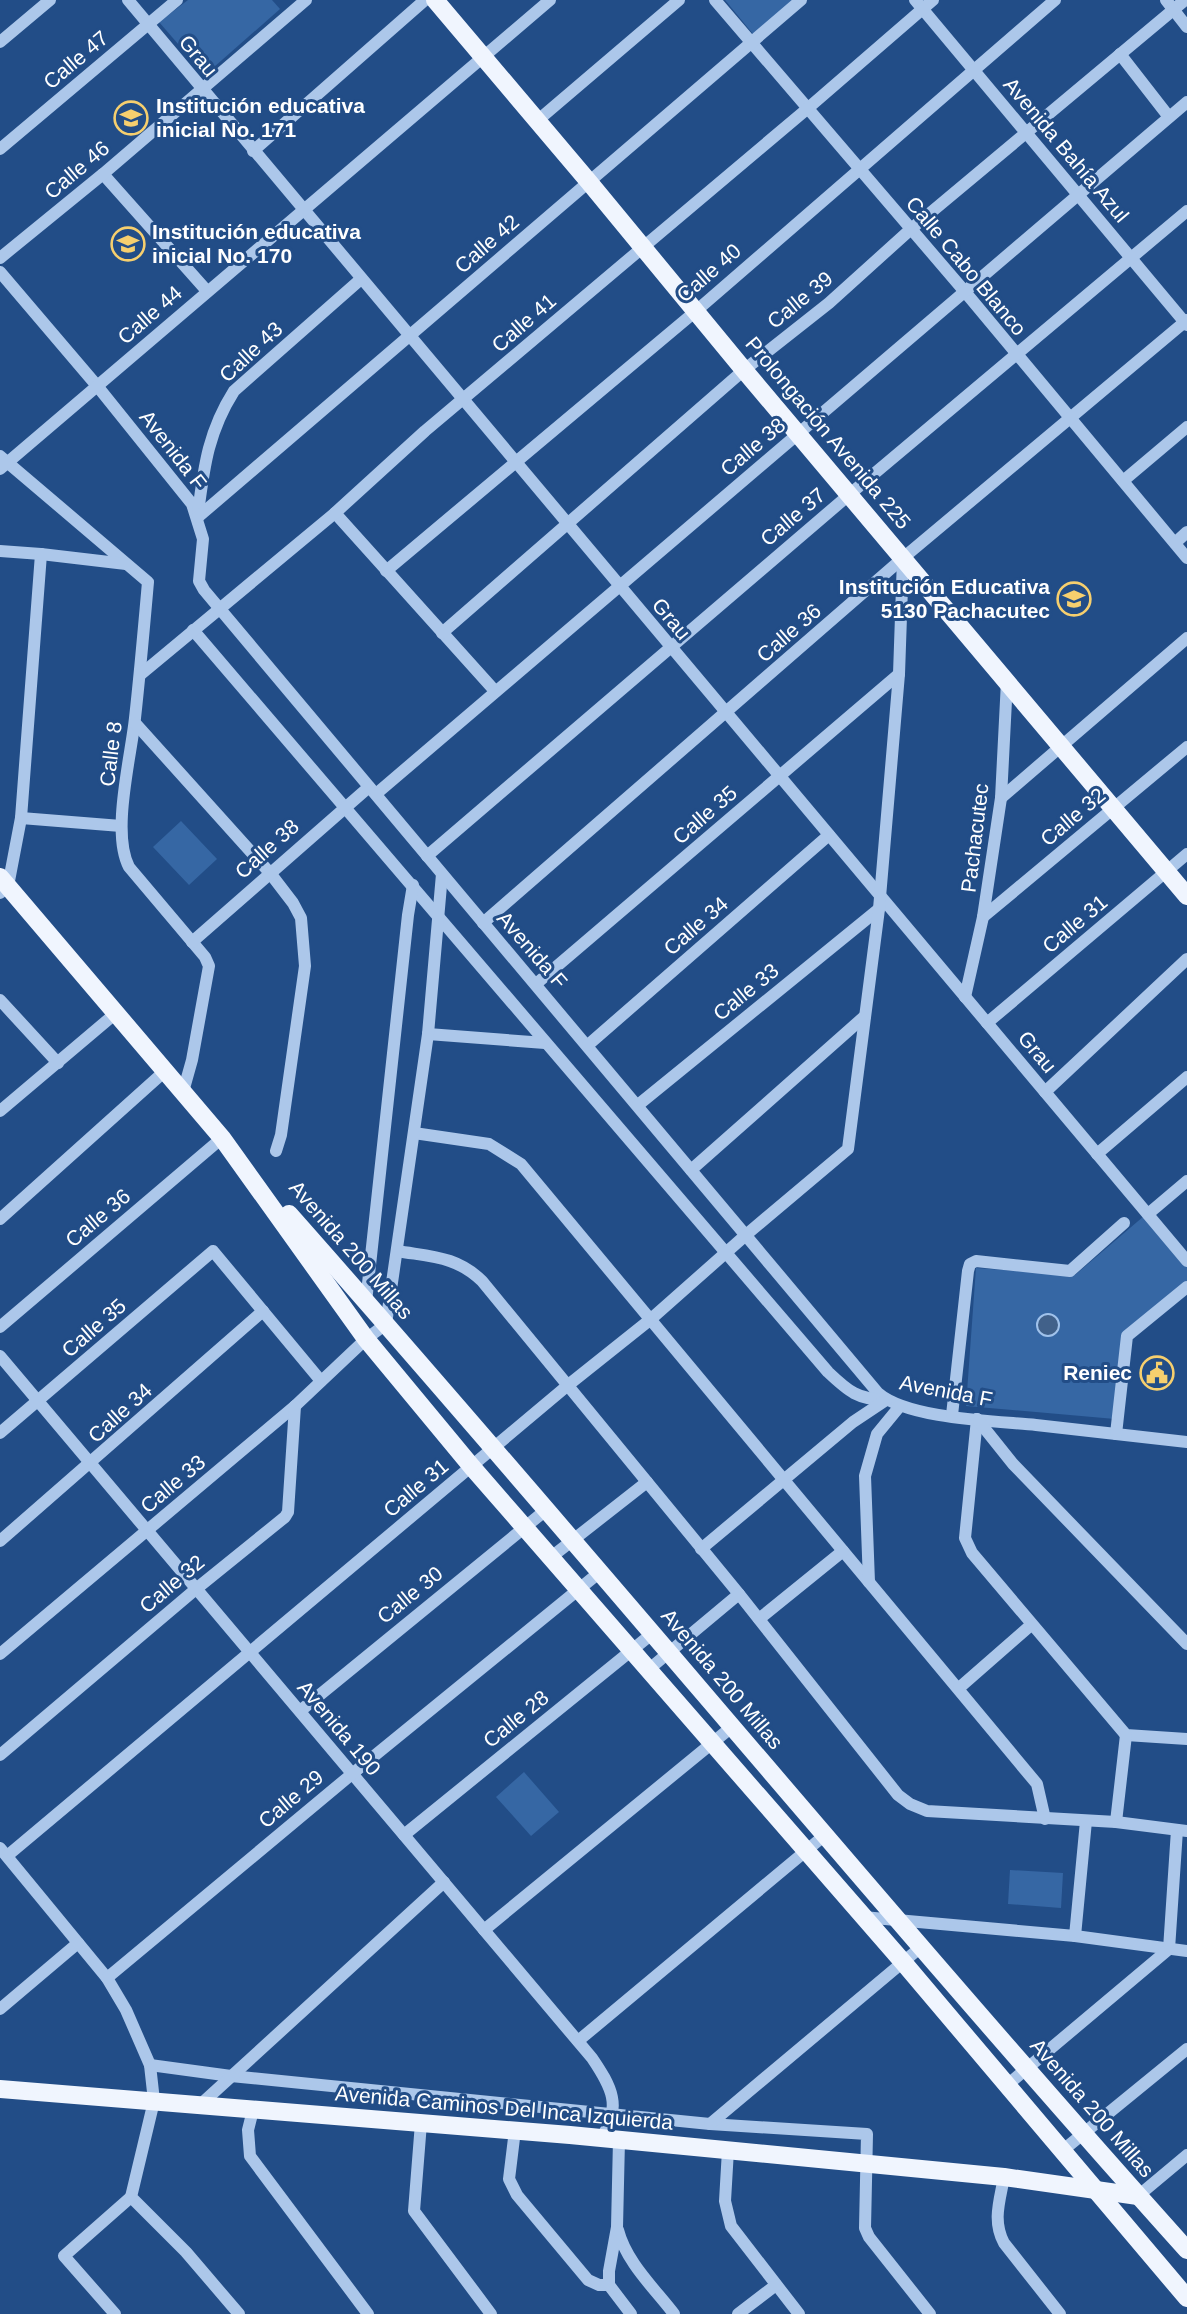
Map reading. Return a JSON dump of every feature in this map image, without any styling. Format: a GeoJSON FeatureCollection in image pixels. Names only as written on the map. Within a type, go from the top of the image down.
{"type":"FeatureCollection","features":[{"type":"Feature","properties":{"kind":"main road","name":"Prolongación Avenida 225"},"geometry":{"type":"LineString","coordinates":[[435,0],[1187,895]]}},
{"type":"Feature","properties":{"kind":"main road","name":"Avenida 200 Millas"},"geometry":{"type":"LineString","coordinates":[[3,885],[669,1651],[896,1920],[1187,2250]]}},
{"type":"Feature","properties":{"kind":"main road","name":"Avenida 200 Millas"},"geometry":{"type":"LineString","coordinates":[[222,1138],[366,1339],[471,1467],[903,1962],[1187,2298]]}},
{"type":"Feature","properties":{"kind":"main road","name":"Avenida Caminos Del Inca Izquierda"},"geometry":{"type":"LineString","coordinates":[[0,2089],[515,2130],[728,2150],[1004,2177],[1138,2196]]}},
{"type":"Feature","properties":{"kind":"street"},"geometry":{"type":"LineString","coordinates":[[0,42],[50,0]]}},
{"type":"Feature","properties":{"kind":"street","name":"Grau"},"geometry":{"type":"LineString","coordinates":[[128,0],[200,89],[517,461],[670,647],[1187,1261]]}},
{"type":"Feature","properties":{"kind":"street","name":"Calle 47"},"geometry":{"type":"LineString","coordinates":[[0,149],[177,0]]}},
{"type":"Feature","properties":{"kind":"street","name":"Calle 46"},"geometry":{"type":"LineString","coordinates":[[0,258],[103,174],[306,0]]}},
{"type":"Feature","properties":{"kind":"street"},"geometry":{"type":"LineString","coordinates":[[253,151],[425,0]]}},
{"type":"Feature","properties":{"kind":"street","name":"Calle 44"},"geometry":{"type":"LineString","coordinates":[[2,463],[98,387],[550,0]]}},
{"type":"Feature","properties":{"kind":"street"},"geometry":{"type":"LineString","coordinates":[[537,121],[679,0]]}},
{"type":"Feature","properties":{"kind":"street","name":"Calle Cabo Blanco"},"geometry":{"type":"LineString","coordinates":[[715,0],[966,293],[1187,558]]}},
{"type":"Feature","properties":{"kind":"street","name":"Calle 42"},"geometry":{"type":"LineString","coordinates":[[198,517],[801,0]]}},
{"type":"Feature","properties":{"kind":"street","name":"Calle 40"},"geometry":{"type":"LineString","coordinates":[[386,571],[696,311],[1055,0]]}},
{"type":"Feature","properties":{"kind":"street","name":"Calle 39"},"geometry":{"type":"LineString","coordinates":[[442,633],[744,370],[829,303],[911,229],[1120,54],[1170,5],[1185,0]]}},
{"type":"Feature","properties":{"kind":"street","name":"Avenida Bahía Azul"},"geometry":{"type":"LineString","coordinates":[[923,3],[974,70],[1186,322]]}},
{"type":"Feature","properties":{"kind":"street","name":"Calle 41"},"geometry":{"type":"LineString","coordinates":[[140,675],[335,513],[601,281],[807,109],[923,3]]}},
{"type":"Feature","properties":{"kind":"street"},"geometry":{"type":"LineString","coordinates":[[1170,5],[1187,27]]}},
{"type":"Feature","properties":{"kind":"street"},"geometry":{"type":"LineString","coordinates":[[1120,54],[1169,117]]}},
{"type":"Feature","properties":{"kind":"street","name":"Calle 38"},"geometry":{"type":"LineString","coordinates":[[192,942],[346,806],[373,790],[495,691],[966,293],[1187,102]]}},
{"type":"Feature","properties":{"kind":"street"},"geometry":{"type":"LineString","coordinates":[[103,174],[207,292]]}},
{"type":"Feature","properties":{"kind":"street","name":"Calle 37"},"geometry":{"type":"LineString","coordinates":[[427,856],[850,494],[1187,211]]}},
{"type":"Feature","properties":{"kind":"street","name":"Avenida F"},"geometry":{"type":"LineString","coordinates":[[0,272],[185,494],[198,517],[203,539],[199,581],[204,590],[871,1385],[887,1400],[900,1406],[976,1419],[1187,1442]]}},
{"type":"Feature","properties":{"kind":"street","name":"Calle 43"},"geometry":{"type":"LineString","coordinates":[[198,517],[205,461],[212,435],[220,414],[234,391],[361,279]]}},
{"type":"Feature","properties":{"kind":"street","name":"Calle 36"},"geometry":{"type":"LineString","coordinates":[[483,923],[904,558],[1186,322]]}},
{"type":"Feature","properties":{"kind":"street"},"geometry":{"type":"LineString","coordinates":[[1123,481],[1187,427]]}},
{"type":"Feature","properties":{"kind":"street","name":"Calle 8"},"geometry":{"type":"LineString","coordinates":[[2,463],[148,582],[135,723],[121,826],[122,855],[209,966],[192,1060],[183,1092]]}},
{"type":"Feature","properties":{"kind":"street"},"geometry":{"type":"LineString","coordinates":[[335,513],[495,691]]}},
{"type":"Feature","properties":{"kind":"street"},"geometry":{"type":"LineString","coordinates":[[1175,543],[1187,532]]}},
{"type":"Feature","properties":{"kind":"street"},"geometry":{"type":"LineString","coordinates":[[0,551],[126,564]]}},
{"type":"Feature","properties":{"kind":"street"},"geometry":{"type":"LineString","coordinates":[[3,885],[21,818],[41,554]]}},
{"type":"Feature","properties":{"kind":"street"},"geometry":{"type":"LineString","coordinates":[[691,1170],[866,1016],[879,909],[878,894],[899,674],[904,558]]}},
{"type":"Feature","properties":{"kind":"street"},"geometry":{"type":"LineString","coordinates":[[193,630],[346,806],[725,1255],[828,1372],[846,1389],[867,1400],[887,1400]]}},
{"type":"Feature","properties":{"kind":"street"},"geometry":{"type":"LineString","coordinates":[[1001,798],[1187,638]]}},
{"type":"Feature","properties":{"kind":"street","name":"Calle 35"},"geometry":{"type":"LineString","coordinates":[[536,984],[899,674]]}},
{"type":"Feature","properties":{"kind":"street","name":"Pachacutec"},"geometry":{"type":"LineString","coordinates":[[965,997],[984,917],[1001,798],[1007,681]]}},
{"type":"Feature","properties":{"kind":"street"},"geometry":{"type":"LineString","coordinates":[[135,723],[270,873],[301,918],[305,947],[304,966],[285,1109],[276,1151]]}},
{"type":"Feature","properties":{"kind":"street","name":"Calle 32"},"geometry":{"type":"LineString","coordinates":[[984,917],[1187,747]]}},
{"type":"Feature","properties":{"kind":"street"},"geometry":{"type":"LineString","coordinates":[[21,818],[121,826]]}},
{"type":"Feature","properties":{"kind":"street","name":"Calle 34"},"geometry":{"type":"LineString","coordinates":[[588,1045],[829,835]]}},
{"type":"Feature","properties":{"kind":"street","name":"Calle 31"},"geometry":{"type":"LineString","coordinates":[[987,1023],[1187,854]]}},
{"type":"Feature","properties":{"kind":"street"},"geometry":{"type":"LineString","coordinates":[[386,1324],[428,1034],[442,873]]}},
{"type":"Feature","properties":{"kind":"street"},"geometry":{"type":"LineString","coordinates":[[366,1301],[413,886]]}},
{"type":"Feature","properties":{"kind":"street","name":"Calle 33"},"geometry":{"type":"LineString","coordinates":[[638,1105],[879,909]]}},
{"type":"Feature","properties":{"kind":"street"},"geometry":{"type":"LineString","coordinates":[[1045,1093],[1187,959]]}},
{"type":"Feature","properties":{"kind":"street"},"geometry":{"type":"LineString","coordinates":[[1,1003],[58,1063]]}},
{"type":"Feature","properties":{"kind":"street"},"geometry":{"type":"LineString","coordinates":[[0,1111],[116,1013]]}},
{"type":"Feature","properties":{"kind":"street","name":"Calle 31"},"geometry":{"type":"LineString","coordinates":[[4,1852],[250,1652],[567,1385],[651,1319],[848,1149],[866,1016]]}},
{"type":"Feature","properties":{"kind":"street"},"geometry":{"type":"LineString","coordinates":[[428,1034],[545,1043]]}},
{"type":"Feature","properties":{"kind":"street"},"geometry":{"type":"LineString","coordinates":[[0,1219],[165,1071]]}},
{"type":"Feature","properties":{"kind":"street"},"geometry":{"type":"LineString","coordinates":[[1097,1154],[1187,1077]]}},
{"type":"Feature","properties":{"kind":"street"},"geometry":{"type":"LineString","coordinates":[[414,1133],[489,1144],[521,1164],[1037,1784],[1045,1819]]}},
{"type":"Feature","properties":{"kind":"street","name":"Calle 36"},"geometry":{"type":"LineString","coordinates":[[0,1327],[222,1138]]}},
{"type":"Feature","properties":{"kind":"street"},"geometry":{"type":"LineString","coordinates":[[1148,1214],[1187,1181]]}},
{"type":"Feature","properties":{"kind":"street"},"geometry":{"type":"LineString","coordinates":[[952,1415],[970,1264],[976,1261],[1070,1271],[1124,1223]]}},
{"type":"Feature","properties":{"kind":"street","name":"Calle 35"},"geometry":{"type":"LineString","coordinates":[[0,1433],[213,1251],[263,1311]]}},
{"type":"Feature","properties":{"kind":"street"},"geometry":{"type":"LineString","coordinates":[[397,1251],[455,1261],[468,1268],[482,1281],[739,1594],[898,1795],[910,1804],[927,1811],[1116,1822],[1182,1830],[1169,1948],[1006,2086]]}},
{"type":"Feature","properties":{"kind":"street"},"geometry":{"type":"LineString","coordinates":[[1116,1434],[1127,1336],[1187,1287]]}},
{"type":"Feature","properties":{"kind":"street"},"geometry":{"type":"LineString","coordinates":[[263,1311],[321,1381]]}},
{"type":"Feature","properties":{"kind":"street","name":"Calle 34"},"geometry":{"type":"LineString","coordinates":[[0,1541],[263,1311]]}},
{"type":"Feature","properties":{"kind":"street","name":"Calle 33"},"geometry":{"type":"LineString","coordinates":[[0,1654],[295,1406],[366,1339],[386,1324]]}},
{"type":"Feature","properties":{"kind":"street","name":"Avenida 190"},"geometry":{"type":"LineString","coordinates":[[0,1356],[578,2041],[609,2085],[613,2113]]}},
{"type":"Feature","properties":{"kind":"street"},"geometry":{"type":"LineString","coordinates":[[701,1549],[853,1422],[887,1400]]}},
{"type":"Feature","properties":{"kind":"street","name":"Calle 32"},"geometry":{"type":"LineString","coordinates":[[0,1755],[285,1517],[288,1512],[295,1406]]}},
{"type":"Feature","properties":{"kind":"street"},"geometry":{"type":"LineString","coordinates":[[869,1582],[865,1476],[877,1434],[900,1406]]}},
{"type":"Feature","properties":{"kind":"street"},"geometry":{"type":"LineString","coordinates":[[976,1419],[965,1538],[972,1553],[1126,1735],[1187,1739]]}},
{"type":"Feature","properties":{"kind":"street"},"geometry":{"type":"LineString","coordinates":[[976,1419],[1013,1464],[1187,1644]]}},
{"type":"Feature","properties":{"kind":"street"},"geometry":{"type":"LineString","coordinates":[[550,1558],[647,1482]]}},
{"type":"Feature","properties":{"kind":"street","name":"Calle 30"},"geometry":{"type":"LineString","coordinates":[[300,1711],[546,1510]]}},
{"type":"Feature","properties":{"kind":"street"},"geometry":{"type":"LineString","coordinates":[[759,1619],[843,1551]]}},
{"type":"Feature","properties":{"kind":"street","name":"Calle 29"},"geometry":{"type":"LineString","coordinates":[[107,1978],[600,1572]]}},
{"type":"Feature","properties":{"kind":"street"},"geometry":{"type":"LineString","coordinates":[[648,1670],[739,1594]]}},
{"type":"Feature","properties":{"kind":"street"},"geometry":{"type":"LineString","coordinates":[[959,1688],[1031,1625]]}},
{"type":"Feature","properties":{"kind":"street","name":"Calle 28"},"geometry":{"type":"LineString","coordinates":[[404,1835],[653,1633]]}},
{"type":"Feature","properties":{"kind":"street"},"geometry":{"type":"LineString","coordinates":[[484,1930],[733,1726]]}},
{"type":"Feature","properties":{"kind":"street"},"geometry":{"type":"LineString","coordinates":[[1116,1822],[1126,1735]]}},
{"type":"Feature","properties":{"kind":"street"},"geometry":{"type":"LineString","coordinates":[[1075,1936],[1086,1821]]}},
{"type":"Feature","properties":{"kind":"street"},"geometry":{"type":"LineString","coordinates":[[578,2041],[825,1835]]}},
{"type":"Feature","properties":{"kind":"street"},"geometry":{"type":"LineString","coordinates":[[4,1852],[107,1978],[127,2010],[150,2065],[154,2101],[131,2197],[64,2256],[115,2314]]}},
{"type":"Feature","properties":{"kind":"street"},"geometry":{"type":"LineString","coordinates":[[200,2105],[444,1882]]}},
{"type":"Feature","properties":{"kind":"street"},"geometry":{"type":"LineString","coordinates":[[863,1917],[1075,1936],[1187,1951]]}},
{"type":"Feature","properties":{"kind":"street"},"geometry":{"type":"LineString","coordinates":[[0,2009],[78,1943]]}},
{"type":"Feature","properties":{"kind":"street"},"geometry":{"type":"LineString","coordinates":[[710,2124],[921,1947]]}},
{"type":"Feature","properties":{"kind":"street"},"geometry":{"type":"LineString","coordinates":[[1062,2151],[1187,2049]]}},
{"type":"Feature","properties":{"kind":"street","name":"Avenida Caminos Del Inca Izquierda"},"geometry":{"type":"LineString","coordinates":[[150,2065],[232,2076],[710,2124],[867,2134],[865,2163]]}},
{"type":"Feature","properties":{"kind":"street"},"geometry":{"type":"LineString","coordinates":[[253,2110],[248,2130],[250,2155],[360,2312]]}},
{"type":"Feature","properties":{"kind":"street"},"geometry":{"type":"LineString","coordinates":[[613,2113],[609,2126],[617,2227],[621,2242],[674,2314]]}},
{"type":"Feature","properties":{"kind":"street"},"geometry":{"type":"LineString","coordinates":[[421,2123],[414,2211],[491,2314]]}},
{"type":"Feature","properties":{"kind":"street"},"geometry":{"type":"LineString","coordinates":[[515,2130],[509,2179],[517,2195],[588,2280],[599,2285],[609,2285]]}},
{"type":"Feature","properties":{"kind":"street"},"geometry":{"type":"LineString","coordinates":[[728,2150],[726,2214],[731,2225],[799,2314]]}},
{"type":"Feature","properties":{"kind":"street"},"geometry":{"type":"LineString","coordinates":[[1138,2196],[1187,2155]]}},
{"type":"Feature","properties":{"kind":"street"},"geometry":{"type":"LineString","coordinates":[[865,2163],[865,2228],[869,2237],[930,2314]]}},
{"type":"Feature","properties":{"kind":"street"},"geometry":{"type":"LineString","coordinates":[[1004,2177],[996,2218],[997,2231],[1003,2243],[1060,2314]]}},
{"type":"Feature","properties":{"kind":"street"},"geometry":{"type":"LineString","coordinates":[[131,2197],[186,2252],[239,2314]]}},
{"type":"Feature","properties":{"kind":"street"},"geometry":{"type":"LineString","coordinates":[[617,2227],[608,2272],[609,2285],[631,2314]]}},
{"type":"Feature","properties":{"kind":"street"},"geometry":{"type":"LineString","coordinates":[[738,2314],[776,2285]]}},
{"type":"Feature","properties":{"kind":"shaded area"},"geometry":{"type":"Polygon","coordinates":[[[188,0],[272,0],[280,9],[205,75],[159,22],[188,0]]]}},
{"type":"Feature","properties":{"kind":"shaded area"},"geometry":{"type":"Polygon","coordinates":[[[725,0],[794,0],[753,34],[725,0]]]}},
{"type":"Feature","properties":{"kind":"shaded area"},"geometry":{"type":"Polygon","coordinates":[[[181,821],[217,859],[189,885],[153,847],[181,821]]]}},
{"type":"Feature","properties":{"kind":"shaded area"},"geometry":{"type":"Polygon","coordinates":[[[1144,1216],[1187,1266],[1187,1281],[1123,1335],[1115,1419],[966,1406],[976,1268],[1075,1275],[1144,1216]]]}},
{"type":"Feature","properties":{"kind":"shaded area"},"geometry":{"type":"Polygon","coordinates":[[[1048,1314],[1056,1317],[1059,1325],[1056,1333],[1048,1336],[1040,1333],[1037,1325],[1040,1317],[1048,1314]]]}},
{"type":"Feature","properties":{"kind":"shaded area"},"geometry":{"type":"Polygon","coordinates":[[[524,1772],[559,1812],[531,1836],[496,1797],[524,1772]]]}},
{"type":"Feature","properties":{"kind":"shaded area"},"geometry":{"type":"Polygon","coordinates":[[[1010,1870],[1063,1873],[1061,1908],[1008,1904],[1010,1870]]]}},
{"type":"Feature","properties":{"kind":"place","name":"Institución educativa inicial No. 171"},"geometry":{"type":"Point","coordinates":[131,118]}},
{"type":"Feature","properties":{"kind":"place","name":"Institución educativa inicial No. 170"},"geometry":{"type":"Point","coordinates":[128,244]}},
{"type":"Feature","properties":{"kind":"place","name":"Institución Educativa 5130 Pachacutec"},"geometry":{"type":"Point","coordinates":[1074,599]}},
{"type":"Feature","properties":{"kind":"place","name":"Reniec"},"geometry":{"type":"Point","coordinates":[1157,1373]}}]}
